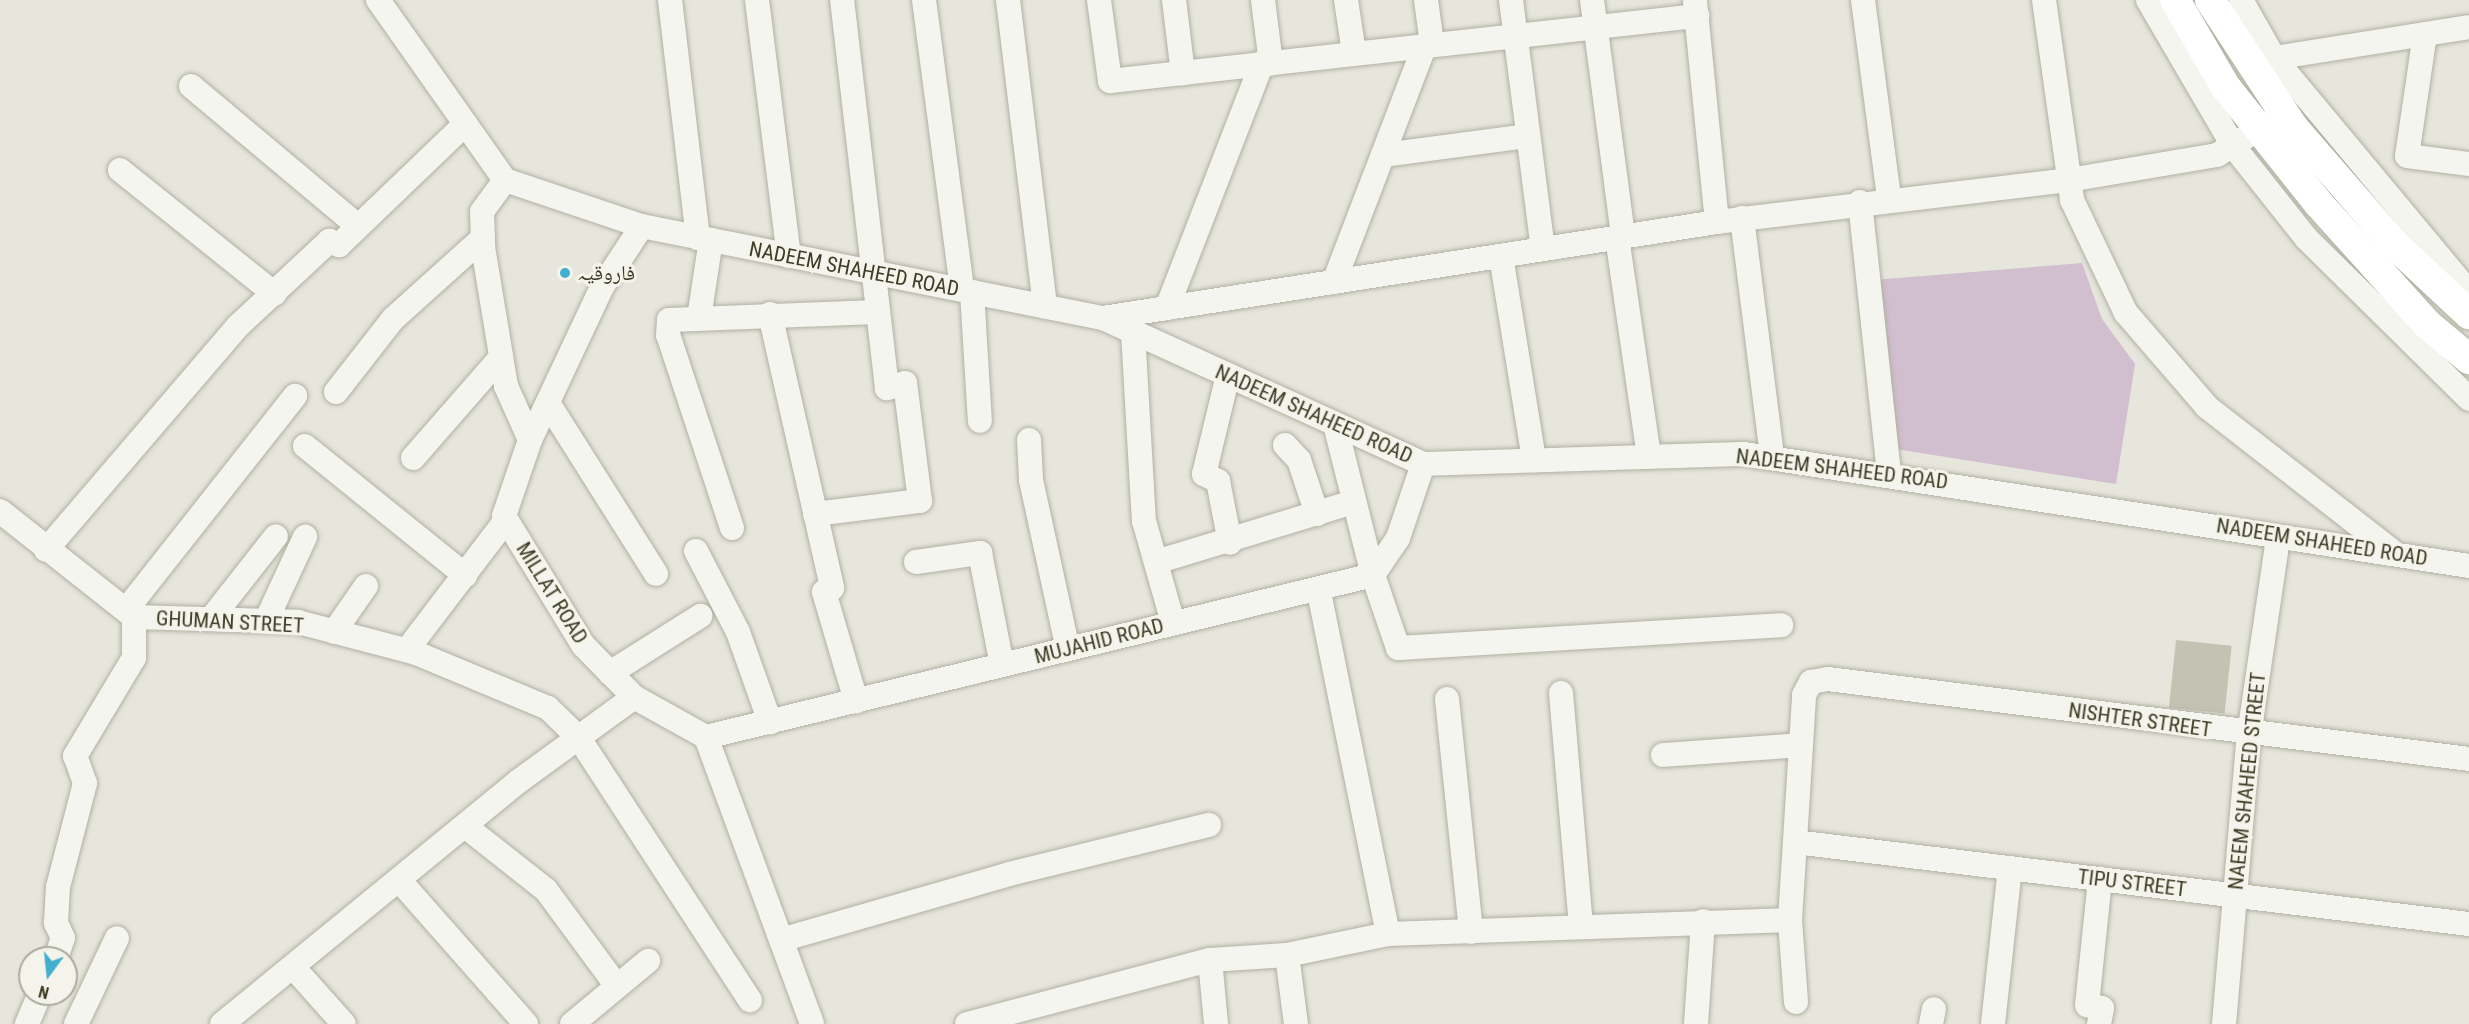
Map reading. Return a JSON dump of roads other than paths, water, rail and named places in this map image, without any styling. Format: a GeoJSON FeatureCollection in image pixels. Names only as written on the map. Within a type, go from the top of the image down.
{"type":"FeatureCollection","features":[{"type":"Feature","properties":{"kind":"main road"},"geometry":{"type":"LineString","coordinates":[[2175,0],[2225,86],[2261,132],[2427,324],[2469,359]]}},
{"type":"Feature","properties":{"kind":"main road"},"geometry":{"type":"LineString","coordinates":[[2210,0],[2283,111],[2396,246],[2469,314]]}},
{"type":"Feature","properties":{"kind":"street"},"geometry":{"type":"LineString","coordinates":[[378,0],[504,180],[482,212],[483,238],[506,386],[530,440]]}},
{"type":"Feature","properties":{"kind":"street"},"geometry":{"type":"LineString","coordinates":[[670,0],[705,239],[699,318]]}},
{"type":"Feature","properties":{"kind":"street"},"geometry":{"type":"LineString","coordinates":[[757,0],[789,256]]}},
{"type":"Feature","properties":{"kind":"street"},"geometry":{"type":"LineString","coordinates":[[815,514],[920,501],[905,383],[887,388],[871,272],[842,0]]}},
{"type":"Feature","properties":{"kind":"street"},"geometry":{"type":"LineString","coordinates":[[924,0],[967,291],[980,421]]}},
{"type":"Feature","properties":{"kind":"street"},"geometry":{"type":"LineString","coordinates":[[1008,0],[1044,307]]}},
{"type":"Feature","properties":{"kind":"street"},"geometry":{"type":"LineString","coordinates":[[1099,0],[1110,81],[1595,26],[1696,8],[1717,222]]}},
{"type":"Feature","properties":{"kind":"street"},"geometry":{"type":"LineString","coordinates":[[1174,0],[1183,73]]}},
{"type":"Feature","properties":{"kind":"street"},"geometry":{"type":"LineString","coordinates":[[1167,308],[1267,63],[1263,0]]}},
{"type":"Feature","properties":{"kind":"street"},"geometry":{"type":"LineString","coordinates":[[1346,0],[1354,53]]}},
{"type":"Feature","properties":{"kind":"street"},"geometry":{"type":"LineString","coordinates":[[1334,282],[1428,44],[1426,0]]}},
{"type":"Feature","properties":{"kind":"street"},"geometry":{"type":"LineString","coordinates":[[1510,0],[1543,249]]}},
{"type":"Feature","properties":{"kind":"street"},"geometry":{"type":"LineString","coordinates":[[1592,0],[1648,457]]}},
{"type":"Feature","properties":{"kind":"street"},"geometry":{"type":"LineString","coordinates":[[1863,0],[1889,198]]}},
{"type":"Feature","properties":{"kind":"street"},"geometry":{"type":"LineString","coordinates":[[2044,0],[2072,200],[2126,313],[2207,406],[2306,488],[2393,552]]}},
{"type":"Feature","properties":{"kind":"street"},"geometry":{"type":"LineString","coordinates":[[2148,0],[2234,147],[2307,238],[2469,399]]}},
{"type":"Feature","properties":{"kind":"street"},"geometry":{"type":"LineString","coordinates":[[2241,0],[2274,58],[2469,292]]}},
{"type":"Feature","properties":{"kind":"street"},"geometry":{"type":"LineString","coordinates":[[2274,58],[2469,27]]}},
{"type":"Feature","properties":{"kind":"street"},"geometry":{"type":"LineString","coordinates":[[2426,34],[2407,156],[2469,164]]}},
{"type":"Feature","properties":{"kind":"street"},"geometry":{"type":"LineString","coordinates":[[191,86],[358,226]]}},
{"type":"Feature","properties":{"kind":"street"},"geometry":{"type":"LineString","coordinates":[[1103,318],[1743,218],[1889,198],[2069,180],[2217,155],[2261,132],[2283,111]]}},
{"type":"Feature","properties":{"kind":"street"},"geometry":{"type":"LineString","coordinates":[[46,550],[238,326],[329,241],[339,245],[465,124]]}},
{"type":"Feature","properties":{"kind":"street"},"geometry":{"type":"LineString","coordinates":[[1383,155],[1528,136]]}},
{"type":"Feature","properties":{"kind":"street"},"geometry":{"type":"LineString","coordinates":[[120,170],[274,294]]}},
{"type":"Feature","properties":{"kind":"street","name":"NADEEM SHAHEED ROAD"},"geometry":{"type":"LineString","coordinates":[[504,180],[642,226],[1103,318],[1423,464],[1648,457],[1772,457],[1889,472],[2278,538],[2393,552],[2469,566]]}},
{"type":"Feature","properties":{"kind":"street"},"geometry":{"type":"LineString","coordinates":[[1860,202],[1889,472]]}},
{"type":"Feature","properties":{"kind":"street"},"geometry":{"type":"LineString","coordinates":[[1743,218],[1772,457]]}},
{"type":"Feature","properties":{"kind":"street","name":"MILLAT ROAD"},"geometry":{"type":"LineString","coordinates":[[642,226],[602,287],[530,440],[506,520],[583,645],[634,697],[706,737]]}},
{"type":"Feature","properties":{"kind":"street"},"geometry":{"type":"LineString","coordinates":[[336,392],[393,319],[483,238]]}},
{"type":"Feature","properties":{"kind":"street"},"geometry":{"type":"LineString","coordinates":[[1501,256],[1534,460]]}},
{"type":"Feature","properties":{"kind":"street"},"geometry":{"type":"LineString","coordinates":[[732,528],[668,335],[669,320],[771,314],[876,312]]}},
{"type":"Feature","properties":{"kind":"street"},"geometry":{"type":"LineString","coordinates":[[771,314],[832,588],[824,592],[856,701]]}},
{"type":"Feature","properties":{"kind":"street"},"geometry":{"type":"LineString","coordinates":[[1133,332],[1144,521],[1173,623]]}},
{"type":"Feature","properties":{"kind":"street"},"geometry":{"type":"LineString","coordinates":[[413,458],[501,357]]}},
{"type":"Feature","properties":{"kind":"street"},"geometry":{"type":"LineString","coordinates":[[1228,375],[1204,474],[1218,481],[1230,543]]}},
{"type":"Feature","properties":{"kind":"street"},"geometry":{"type":"LineString","coordinates":[[60,946],[63,938],[56,923],[58,887],[85,783],[75,756],[134,658],[130,613],[295,396]]}},
{"type":"Feature","properties":{"kind":"street"},"geometry":{"type":"LineString","coordinates":[[548,403],[656,574]]}},
{"type":"Feature","properties":{"kind":"street"},"geometry":{"type":"LineString","coordinates":[[1335,424],[1372,575],[1398,648],[1781,625]]}},
{"type":"Feature","properties":{"kind":"street"},"geometry":{"type":"LineString","coordinates":[[1029,440],[1031,480],[1068,649]]}},
{"type":"Feature","properties":{"kind":"street"},"geometry":{"type":"LineString","coordinates":[[1285,445],[1299,460],[1317,514]]}},
{"type":"Feature","properties":{"kind":"street"},"geometry":{"type":"LineString","coordinates":[[305,446],[465,575]]}},
{"type":"Feature","properties":{"kind":"street"},"geometry":{"type":"LineString","coordinates":[[1372,575],[1398,538],[1423,464]]}},
{"type":"Feature","properties":{"kind":"street"},"geometry":{"type":"LineString","coordinates":[[1156,562],[1230,543],[1354,502]]}},
{"type":"Feature","properties":{"kind":"street","name":"GHUMAN STREET"},"geometry":{"type":"LineString","coordinates":[[0,511],[46,550],[130,613],[266,621],[334,632],[407,650],[549,708],[579,738],[750,1000]]}},
{"type":"Feature","properties":{"kind":"street"},"geometry":{"type":"LineString","coordinates":[[407,650],[506,520]]}},
{"type":"Feature","properties":{"kind":"street"},"geometry":{"type":"LineString","coordinates":[[211,619],[276,536]]}},
{"type":"Feature","properties":{"kind":"street"},"geometry":{"type":"LineString","coordinates":[[266,621],[305,537]]}},
{"type":"Feature","properties":{"kind":"street","name":"NAEEM SHAHEED STREET"},"geometry":{"type":"LineString","coordinates":[[2224,1024],[2249,735],[2278,538]]}},
{"type":"Feature","properties":{"kind":"street"},"geometry":{"type":"LineString","coordinates":[[696,551],[738,632],[770,722]]}},
{"type":"Feature","properties":{"kind":"street"},"geometry":{"type":"LineString","coordinates":[[916,562],[980,553],[1002,665]]}},
{"type":"Feature","properties":{"kind":"street","name":"MUJAHID ROAD"},"geometry":{"type":"LineString","coordinates":[[706,737],[1173,623],[1319,592],[1372,575]]}},
{"type":"Feature","properties":{"kind":"street"},"geometry":{"type":"LineString","coordinates":[[334,632],[366,586]]}},
{"type":"Feature","properties":{"kind":"street"},"geometry":{"type":"LineString","coordinates":[[1319,592],[1388,934]]}},
{"type":"Feature","properties":{"kind":"street"},"geometry":{"type":"LineString","coordinates":[[610,673],[700,616]]}},
{"type":"Feature","properties":{"kind":"street","name":"NISHTER STREET"},"geometry":{"type":"LineString","coordinates":[[1801,745],[1804,695],[1811,682],[1828,679],[2249,735],[2469,759]]}},
{"type":"Feature","properties":{"kind":"street"},"geometry":{"type":"LineString","coordinates":[[1561,693],[1581,924]]}},
{"type":"Feature","properties":{"kind":"street"},"geometry":{"type":"LineString","coordinates":[[222,1024],[465,826],[634,697]]}},
{"type":"Feature","properties":{"kind":"street"},"geometry":{"type":"LineString","coordinates":[[1447,699],[1471,932]]}},
{"type":"Feature","properties":{"kind":"street"},"geometry":{"type":"LineString","coordinates":[[706,737],[811,1024]]}},
{"type":"Feature","properties":{"kind":"street"},"geometry":{"type":"LineString","coordinates":[[1663,755],[1801,745],[1790,920],[1796,1002]]}},
{"type":"Feature","properties":{"kind":"street"},"geometry":{"type":"LineString","coordinates":[[781,940],[1009,874],[1209,825]]}},
{"type":"Feature","properties":{"kind":"street"},"geometry":{"type":"LineString","coordinates":[[465,826],[546,890],[616,985]]}},
{"type":"Feature","properties":{"kind":"street","name":"TIPU STREET"},"geometry":{"type":"LineString","coordinates":[[1795,842],[2469,924]]}},
{"type":"Feature","properties":{"kind":"street"},"geometry":{"type":"LineString","coordinates":[[1993,1024],[2010,868]]}},
{"type":"Feature","properties":{"kind":"street"},"geometry":{"type":"LineString","coordinates":[[2099,1024],[2103,1008],[2087,1005],[2100,879]]}},
{"type":"Feature","properties":{"kind":"street"},"geometry":{"type":"LineString","coordinates":[[399,880],[526,1024]]}},
{"type":"Feature","properties":{"kind":"street"},"geometry":{"type":"LineString","coordinates":[[967,1024],[1027,1015],[1210,960],[1287,955],[1388,934],[1471,932],[1581,924],[1790,920]]}},
{"type":"Feature","properties":{"kind":"street"},"geometry":{"type":"LineString","coordinates":[[1696,1024],[1702,921]]}},
{"type":"Feature","properties":{"kind":"street"},"geometry":{"type":"LineString","coordinates":[[76,1024],[117,938]]}},
{"type":"Feature","properties":{"kind":"street"},"geometry":{"type":"LineString","coordinates":[[1287,955],[1296,1024]]}},
{"type":"Feature","properties":{"kind":"street"},"geometry":{"type":"LineString","coordinates":[[1210,960],[1216,1024]]}},
{"type":"Feature","properties":{"kind":"street"},"geometry":{"type":"LineString","coordinates":[[572,1024],[616,985],[648,961]]}},
{"type":"Feature","properties":{"kind":"street"},"geometry":{"type":"LineString","coordinates":[[293,967],[344,1024]]}},
{"type":"Feature","properties":{"kind":"street"},"geometry":{"type":"LineString","coordinates":[[27,1024],[35,1006]]}},
{"type":"Feature","properties":{"kind":"place","name":"فاروقیہ"},"geometry":{"type":"Point","coordinates":[565,273]}}]}
